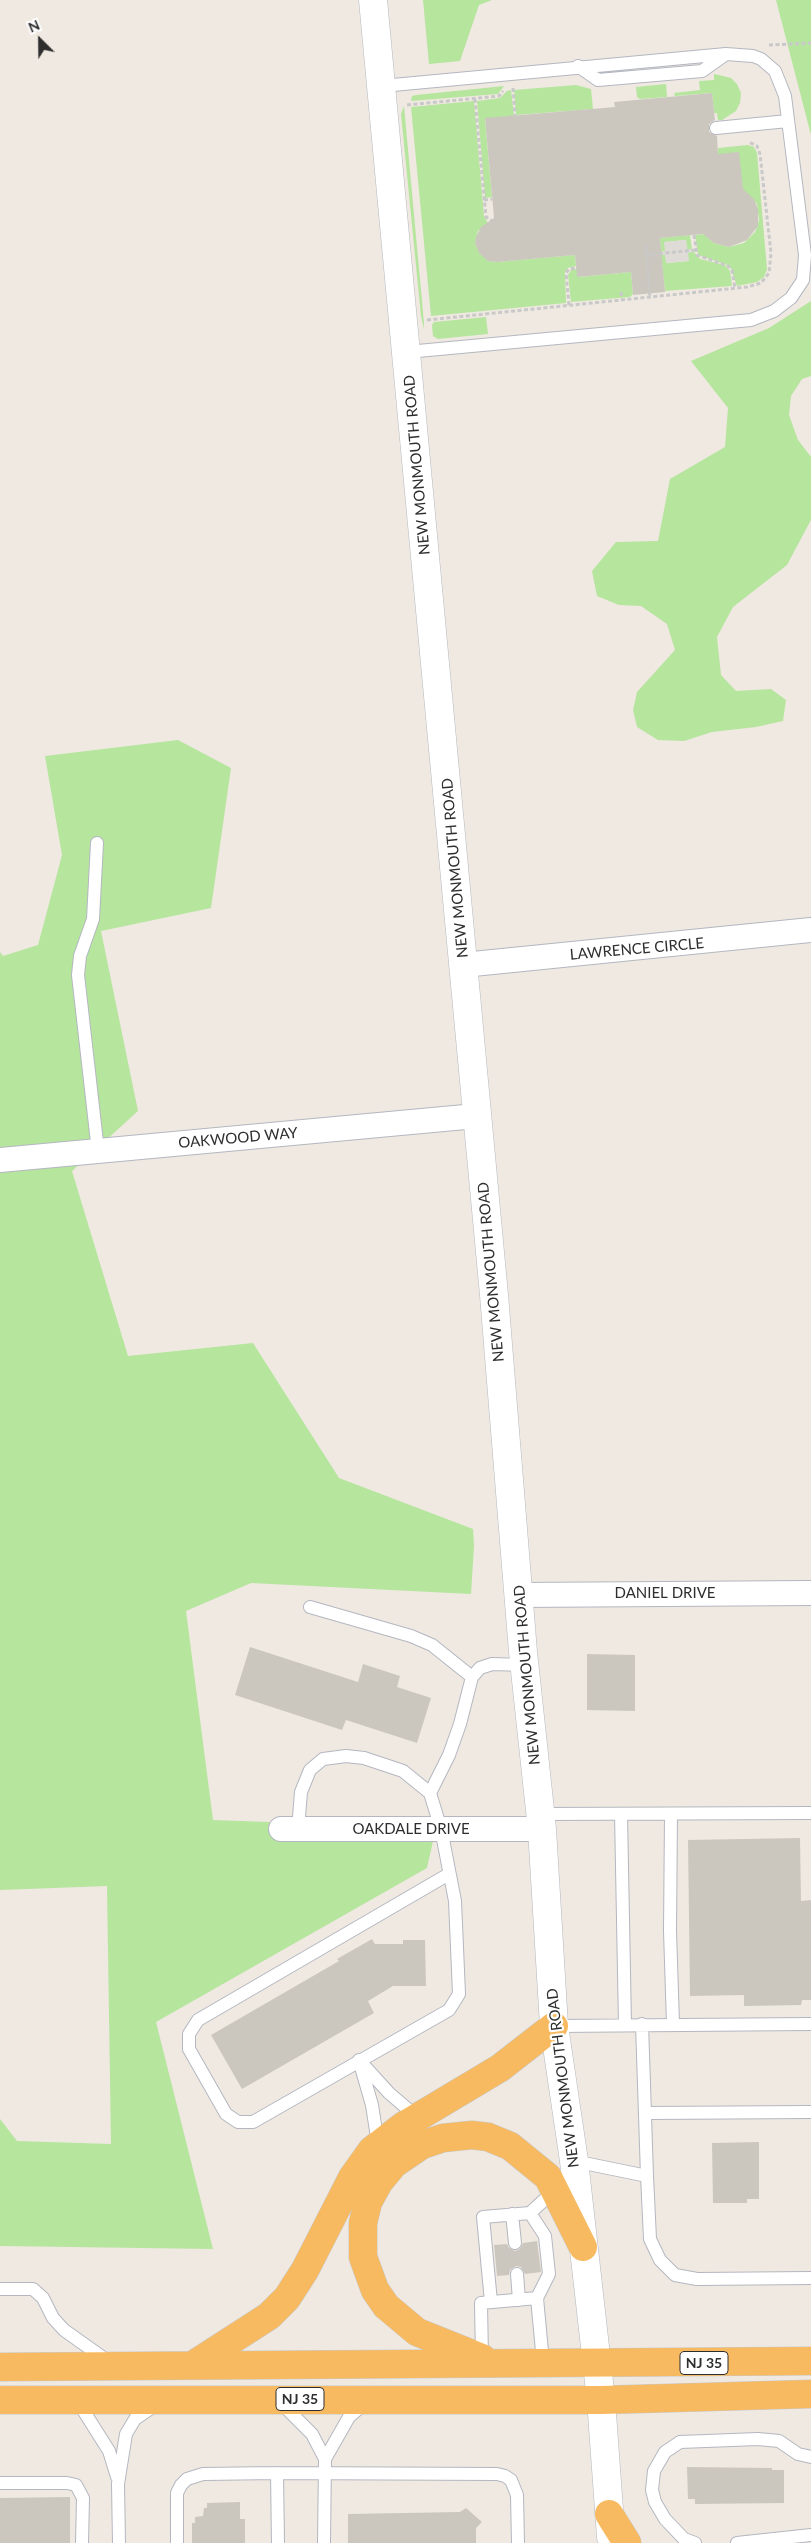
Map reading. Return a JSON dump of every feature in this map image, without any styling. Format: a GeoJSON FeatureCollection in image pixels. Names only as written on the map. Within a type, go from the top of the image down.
{"type":"FeatureCollection","features":[{"type":"Feature","properties":{"kind":"highway"},"geometry":{"type":"LineString","coordinates":[[193,2365],[269,2316],[287,2298],[304,2270],[352,2178],[362,2162],[378,2144],[417,2117],[500,2068],[554,2026]]}},
{"type":"Feature","properties":{"kind":"highway"},"geometry":{"type":"LineString","coordinates":[[489,2360],[417,2332],[386,2306],[375,2290],[363,2257],[363,2223],[368,2202],[378,2182],[404,2155],[422,2145],[442,2138],[472,2135],[488,2137],[510,2146],[548,2177],[583,2247]]}},
{"type":"Feature","properties":{"kind":"highway","name":"NJ 35"},"geometry":{"type":"LineString","coordinates":[[0,2367],[489,2360],[656,2364],[811,2361]]}},
{"type":"Feature","properties":{"kind":"highway","name":"NJ 35"},"geometry":{"type":"LineString","coordinates":[[0,2400],[371,2398],[601,2400],[811,2394]]}},
{"type":"Feature","properties":{"kind":"highway"},"geometry":{"type":"LineString","coordinates":[[609,2514],[627,2543]]}},
{"type":"Feature","properties":{"kind":"main road","name":"NEW MONMOUTH ROAD"},"geometry":{"type":"LineString","coordinates":[[373,0],[464,965],[524,1665],[542,1821],[554,2026],[574,2161],[601,2400],[612,2543]]}},
{"type":"Feature","properties":{"kind":"street","name":"LAWRENCE CIRCLE"},"geometry":{"type":"LineString","coordinates":[[464,965],[811,930]]}},
{"type":"Feature","properties":{"kind":"street","name":"OAKWOOD WAY"},"geometry":{"type":"LineString","coordinates":[[0,1160],[476,1116]]}},
{"type":"Feature","properties":{"kind":"street","name":"DANIEL DRIVE"},"geometry":{"type":"LineString","coordinates":[[519,1595],[811,1593]]}},
{"type":"Feature","properties":{"kind":"street","name":"OAKDALE DRIVE"},"geometry":{"type":"LineString","coordinates":[[289,1829],[441,1829],[542,1821]]}},
{"type":"Feature","properties":{"kind":"lane"},"geometry":{"type":"LineString","coordinates":[[382,86],[578,66],[726,54],[753,56],[775,71],[785,96],[806,265],[803,280],[798,290],[774,311],[751,320],[407,352]]}},
{"type":"Feature","properties":{"kind":"lane"},"geometry":{"type":"LineString","coordinates":[[716,128],[788,121]]}},
{"type":"Feature","properties":{"kind":"lane"},"geometry":{"type":"LineString","coordinates":[[96,843],[93,919],[80,956],[78,975],[98,1151]]}},
{"type":"Feature","properties":{"kind":"lane"},"geometry":{"type":"LineString","coordinates":[[310,1607],[410,1636],[432,1645],[472,1677]]}},
{"type":"Feature","properties":{"kind":"lane"},"geometry":{"type":"LineString","coordinates":[[430,1793],[454,1739],[472,1677],[480,1668],[492,1664],[524,1665]]}},
{"type":"Feature","properties":{"kind":"lane"},"geometry":{"type":"LineString","coordinates":[[289,1829],[310,1770],[323,1758],[346,1756],[364,1758],[402,1771],[430,1793],[441,1829],[448,1874],[455,1902],[459,1994],[449,2010],[253,2122],[238,2122],[226,2114],[189,2049],[189,2034],[198,2020],[448,1874]]}},
{"type":"Feature","properties":{"kind":"lane"},"geometry":{"type":"LineString","coordinates":[[621,1814],[625,2025]]}},
{"type":"Feature","properties":{"kind":"lane"},"geometry":{"type":"LineString","coordinates":[[542,1821],[621,1814],[811,1814]]}},
{"type":"Feature","properties":{"kind":"lane"},"geometry":{"type":"LineString","coordinates":[[671,1814],[670,1931],[673,2024]]}},
{"type":"Feature","properties":{"kind":"lane"},"geometry":{"type":"LineString","coordinates":[[642,2024],[647,2113],[650,2239],[660,2260],[675,2275],[697,2279],[811,2278]]}},
{"type":"Feature","properties":{"kind":"lane"},"geometry":{"type":"LineString","coordinates":[[554,2026],[811,2024]]}},
{"type":"Feature","properties":{"kind":"lane"},"geometry":{"type":"LineString","coordinates":[[359,2060],[389,2093],[417,2117]]}},
{"type":"Feature","properties":{"kind":"lane"},"geometry":{"type":"LineString","coordinates":[[359,2060],[372,2105],[378,2144]]}},
{"type":"Feature","properties":{"kind":"lane"},"geometry":{"type":"LineString","coordinates":[[647,2113],[811,2112]]}},
{"type":"Feature","properties":{"kind":"lane"},"geometry":{"type":"LineString","coordinates":[[574,2161],[647,2176]]}},
{"type":"Feature","properties":{"kind":"lane"},"geometry":{"type":"LineString","coordinates":[[491,2302],[483,2217],[530,2213],[555,2190]]}},
{"type":"Feature","properties":{"kind":"lane"},"geometry":{"type":"LineString","coordinates":[[530,2213],[545,2236],[549,2274],[537,2298],[543,2362]]}},
{"type":"Feature","properties":{"kind":"lane"},"geometry":{"type":"LineString","coordinates":[[512,2214],[515,2243]]}},
{"type":"Feature","properties":{"kind":"lane"},"geometry":{"type":"LineString","coordinates":[[517,2274],[519,2300]]}},
{"type":"Feature","properties":{"kind":"lane"},"geometry":{"type":"LineString","coordinates":[[0,2289],[33,2289],[43,2298],[54,2318],[64,2330],[114,2366]]}},
{"type":"Feature","properties":{"kind":"lane"},"geometry":{"type":"LineString","coordinates":[[489,2360],[481,2303],[537,2298]]}},
{"type":"Feature","properties":{"kind":"lane"},"geometry":{"type":"LineString","coordinates":[[324,2543],[325,2459],[349,2417],[371,2398]]}},
{"type":"Feature","properties":{"kind":"lane"},"geometry":{"type":"LineString","coordinates":[[119,2543],[118,2484],[123,2448],[130,2425],[141,2413],[161,2402],[173,2399]]}},
{"type":"Feature","properties":{"kind":"lane"},"geometry":{"type":"LineString","coordinates":[[278,2399],[299,2418],[312,2434],[325,2459]]}},
{"type":"Feature","properties":{"kind":"lane"},"geometry":{"type":"LineString","coordinates":[[77,2400],[90,2417],[109,2451],[118,2484]]}},
{"type":"Feature","properties":{"kind":"lane"},"geometry":{"type":"LineString","coordinates":[[695,2543],[684,2539],[665,2519],[655,2502],[652,2490],[654,2471],[666,2452],[680,2442],[758,2439],[779,2441],[798,2454],[811,2457]]}},
{"type":"Feature","properties":{"kind":"lane"},"geometry":{"type":"LineString","coordinates":[[277,2473],[278,2543]]}},
{"type":"Feature","properties":{"kind":"lane"},"geometry":{"type":"LineString","coordinates":[[177,2543],[177,2493],[180,2485],[187,2479],[203,2474],[324,2473],[497,2474],[505,2476],[511,2480],[517,2495],[518,2543]]}},
{"type":"Feature","properties":{"kind":"lane"},"geometry":{"type":"LineString","coordinates":[[0,2483],[67,2483],[76,2485],[83,2498],[82,2543]]}},
{"type":"Feature","properties":{"kind":"lane"},"geometry":{"type":"LineString","coordinates":[[737,2543],[811,2536]]}},
{"type":"Feature","properties":{"kind":"path"},"geometry":{"type":"LineString","coordinates":[[764,46],[811,43]]}},
{"type":"Feature","properties":{"kind":"path"},"geometry":{"type":"LineString","coordinates":[[407,105],[499,96],[505,88],[522,87]]}},
{"type":"Feature","properties":{"kind":"path"},"geometry":{"type":"LineString","coordinates":[[512,88],[515,116]]}},
{"type":"Feature","properties":{"kind":"path"},"geometry":{"type":"LineString","coordinates":[[475,98],[486,217],[492,221]]}},
{"type":"Feature","properties":{"kind":"path"},"geometry":{"type":"LineString","coordinates":[[427,320],[735,288],[761,283],[771,268],[760,154],[754,143],[746,142]]}},
{"type":"Feature","properties":{"kind":"path"},"geometry":{"type":"LineString","coordinates":[[484,200],[492,199]]}},
{"type":"Feature","properties":{"kind":"path"},"geometry":{"type":"LineString","coordinates":[[694,235],[695,250],[701,258],[728,266],[732,270],[735,288]]}},
{"type":"Feature","properties":{"kind":"path"},"geometry":{"type":"LineString","coordinates":[[646,246],[650,297]]}},
{"type":"Feature","properties":{"kind":"path"},"geometry":{"type":"LineString","coordinates":[[646,255],[695,250]]}},
{"type":"Feature","properties":{"kind":"path"},"geometry":{"type":"LineString","coordinates":[[569,306],[566,272],[569,269],[576,268]]}},
{"type":"Feature","properties":{"kind":"path"},"geometry":{"type":"LineString","coordinates":[[621,292],[622,300]]}},
{"type":"Feature","properties":{"kind":"green space"},"geometry":{"type":"Polygon","coordinates":[[[423,0],[492,0],[479,5],[460,61],[429,64],[423,0]]]}},
{"type":"Feature","properties":{"kind":"green space"},"geometry":{"type":"Polygon","coordinates":[[[776,0],[811,0],[811,135],[776,0]]]}},
{"type":"Feature","properties":{"kind":"green space"},"geometry":{"type":"Polygon","coordinates":[[[714,74],[731,78],[737,84],[741,93],[740,103],[736,111],[722,120],[718,120],[717,113],[714,113],[712,93],[675,96],[674,93],[700,90],[699,81],[714,80],[714,74]]]}},
{"type":"Feature","properties":{"kind":"green space"},"geometry":{"type":"Polygon","coordinates":[[[666,84],[667,97],[640,99],[637,97],[636,87],[666,84]]]}},
{"type":"Feature","properties":{"kind":"green space"},"geometry":{"type":"Polygon","coordinates":[[[576,85],[591,89],[593,109],[516,115],[514,90],[576,85]]]}},
{"type":"Feature","properties":{"kind":"green space"},"geometry":{"type":"Polygon","coordinates":[[[504,86],[498,94],[411,101],[412,96],[416,95],[504,86]]]}},
{"type":"Feature","properties":{"kind":"green space"},"geometry":{"type":"Polygon","coordinates":[[[511,90],[514,116],[485,119],[492,197],[485,198],[477,101],[500,98],[507,91],[511,90]]]}},
{"type":"Feature","properties":{"kind":"green space"},"geometry":{"type":"Polygon","coordinates":[[[474,101],[484,216],[488,223],[478,231],[475,243],[477,248],[488,261],[497,262],[575,255],[576,266],[568,268],[565,272],[566,303],[431,316],[411,107],[474,101]]]}},
{"type":"Feature","properties":{"kind":"green space"},"geometry":{"type":"Polygon","coordinates":[[[404,106],[424,329],[421,316],[401,114],[404,106]]]}},
{"type":"Feature","properties":{"kind":"green space"},"geometry":{"type":"Polygon","coordinates":[[[748,145],[754,147],[757,153],[767,269],[764,277],[757,282],[737,286],[730,266],[698,255],[695,235],[704,234],[714,243],[729,247],[744,243],[755,232],[759,220],[757,204],[743,190],[718,154],[718,148],[748,145]]]}},
{"type":"Feature","properties":{"kind":"green space"},"geometry":{"type":"Polygon","coordinates":[[[690,235],[692,249],[687,249],[686,240],[665,242],[665,251],[661,252],[660,238],[690,235]]]}},
{"type":"Feature","properties":{"kind":"green space"},"geometry":{"type":"Polygon","coordinates":[[[688,252],[694,252],[700,259],[725,265],[730,271],[732,286],[665,291],[661,255],[665,255],[667,263],[688,261],[688,252]]]}},
{"type":"Feature","properties":{"kind":"green space"},"geometry":{"type":"Polygon","coordinates":[[[577,269],[578,277],[631,272],[633,294],[630,297],[571,302],[568,275],[571,270],[577,269]]]}},
{"type":"Feature","properties":{"kind":"green space"},"geometry":{"type":"Polygon","coordinates":[[[811,301],[811,376],[802,379],[791,396],[789,415],[798,440],[811,457],[811,520],[787,565],[733,607],[717,637],[721,675],[736,691],[771,689],[786,700],[783,721],[756,727],[712,732],[684,741],[658,740],[637,727],[633,710],[637,692],[675,650],[667,624],[641,606],[619,605],[597,596],[592,571],[616,542],[658,541],[670,479],[725,447],[728,408],[691,361],[769,328],[811,301]]]}},
{"type":"Feature","properties":{"kind":"green space"},"geometry":{"type":"Polygon","coordinates":[[[486,317],[488,334],[438,339],[433,336],[432,325],[434,322],[486,317]]]}},
{"type":"Feature","properties":{"kind":"green space"},"geometry":{"type":"Polygon","coordinates":[[[178,740],[231,768],[211,908],[101,931],[138,1111],[72,1171],[128,1356],[253,1343],[339,1478],[473,1529],[474,1546],[471,1594],[251,1583],[186,1611],[213,1820],[436,1828],[427,1868],[156,2022],[213,2249],[0,2246],[0,2119],[17,2141],[111,2144],[107,1886],[0,1890],[0,952],[3,956],[38,945],[62,855],[45,756],[178,740]]]}},
{"type":"Feature","properties":{"kind":"shaded area"},"geometry":{"type":"Polygon","coordinates":[[[686,240],[687,249],[692,249],[692,252],[688,253],[689,261],[666,263],[665,255],[661,255],[661,252],[665,251],[664,242],[686,240]]]}},
{"type":"Feature","properties":{"kind":"building"},"geometry":{"type":"Polygon","coordinates":[[[712,93],[715,120],[709,124],[709,132],[717,136],[718,154],[739,152],[743,189],[754,199],[758,209],[758,226],[747,240],[729,247],[714,243],[703,234],[660,238],[665,292],[633,295],[631,272],[577,277],[575,255],[497,262],[488,261],[479,253],[475,243],[476,237],[481,227],[494,218],[485,118],[615,107],[614,102],[712,93]]]}},
{"type":"Feature","properties":{"kind":"building"},"geometry":{"type":"Polygon","coordinates":[[[250,1647],[358,1682],[363,1664],[400,1676],[397,1687],[431,1698],[417,1743],[346,1720],[342,1730],[235,1695],[250,1647]]]}},
{"type":"Feature","properties":{"kind":"building"},"geometry":{"type":"Polygon","coordinates":[[[587,1654],[635,1655],[635,1711],[587,1710],[587,1654]]]}},
{"type":"Feature","properties":{"kind":"building"},"geometry":{"type":"Polygon","coordinates":[[[800,1838],[801,1901],[811,1900],[811,2000],[802,2000],[801,2005],[744,2006],[744,1995],[690,1996],[688,1840],[800,1838]]]}},
{"type":"Feature","properties":{"kind":"building"},"geometry":{"type":"Polygon","coordinates":[[[372,1939],[375,1944],[403,1944],[403,1940],[425,1940],[426,1986],[393,1986],[368,2001],[374,2013],[242,2089],[211,2035],[339,1961],[337,1959],[372,1939]]]}},
{"type":"Feature","properties":{"kind":"building"},"geometry":{"type":"Polygon","coordinates":[[[759,2142],[759,2199],[747,2199],[747,2203],[713,2203],[712,2143],[759,2142]]]}},
{"type":"Feature","properties":{"kind":"building"},"geometry":{"type":"Polygon","coordinates":[[[537,2241],[541,2272],[525,2274],[521,2267],[516,2266],[510,2270],[509,2275],[497,2276],[494,2245],[507,2244],[509,2248],[515,2251],[520,2249],[523,2243],[537,2241]]]}},
{"type":"Feature","properties":{"kind":"building"},"geometry":{"type":"Polygon","coordinates":[[[687,2467],[772,2468],[772,2470],[784,2470],[784,2503],[695,2504],[695,2499],[688,2499],[687,2467]]]}},
{"type":"Feature","properties":{"kind":"building"},"geometry":{"type":"Polygon","coordinates":[[[70,2497],[70,2543],[0,2543],[0,2498],[70,2497]]]}},
{"type":"Feature","properties":{"kind":"building"},"geometry":{"type":"Polygon","coordinates":[[[240,2502],[240,2519],[245,2519],[245,2543],[192,2543],[192,2523],[195,2523],[195,2517],[203,2516],[207,2503],[240,2502]]]}},
{"type":"Feature","properties":{"kind":"building"},"geometry":{"type":"Polygon","coordinates":[[[466,2508],[482,2522],[476,2528],[476,2543],[348,2543],[348,2514],[460,2512],[466,2508]]]}}]}
